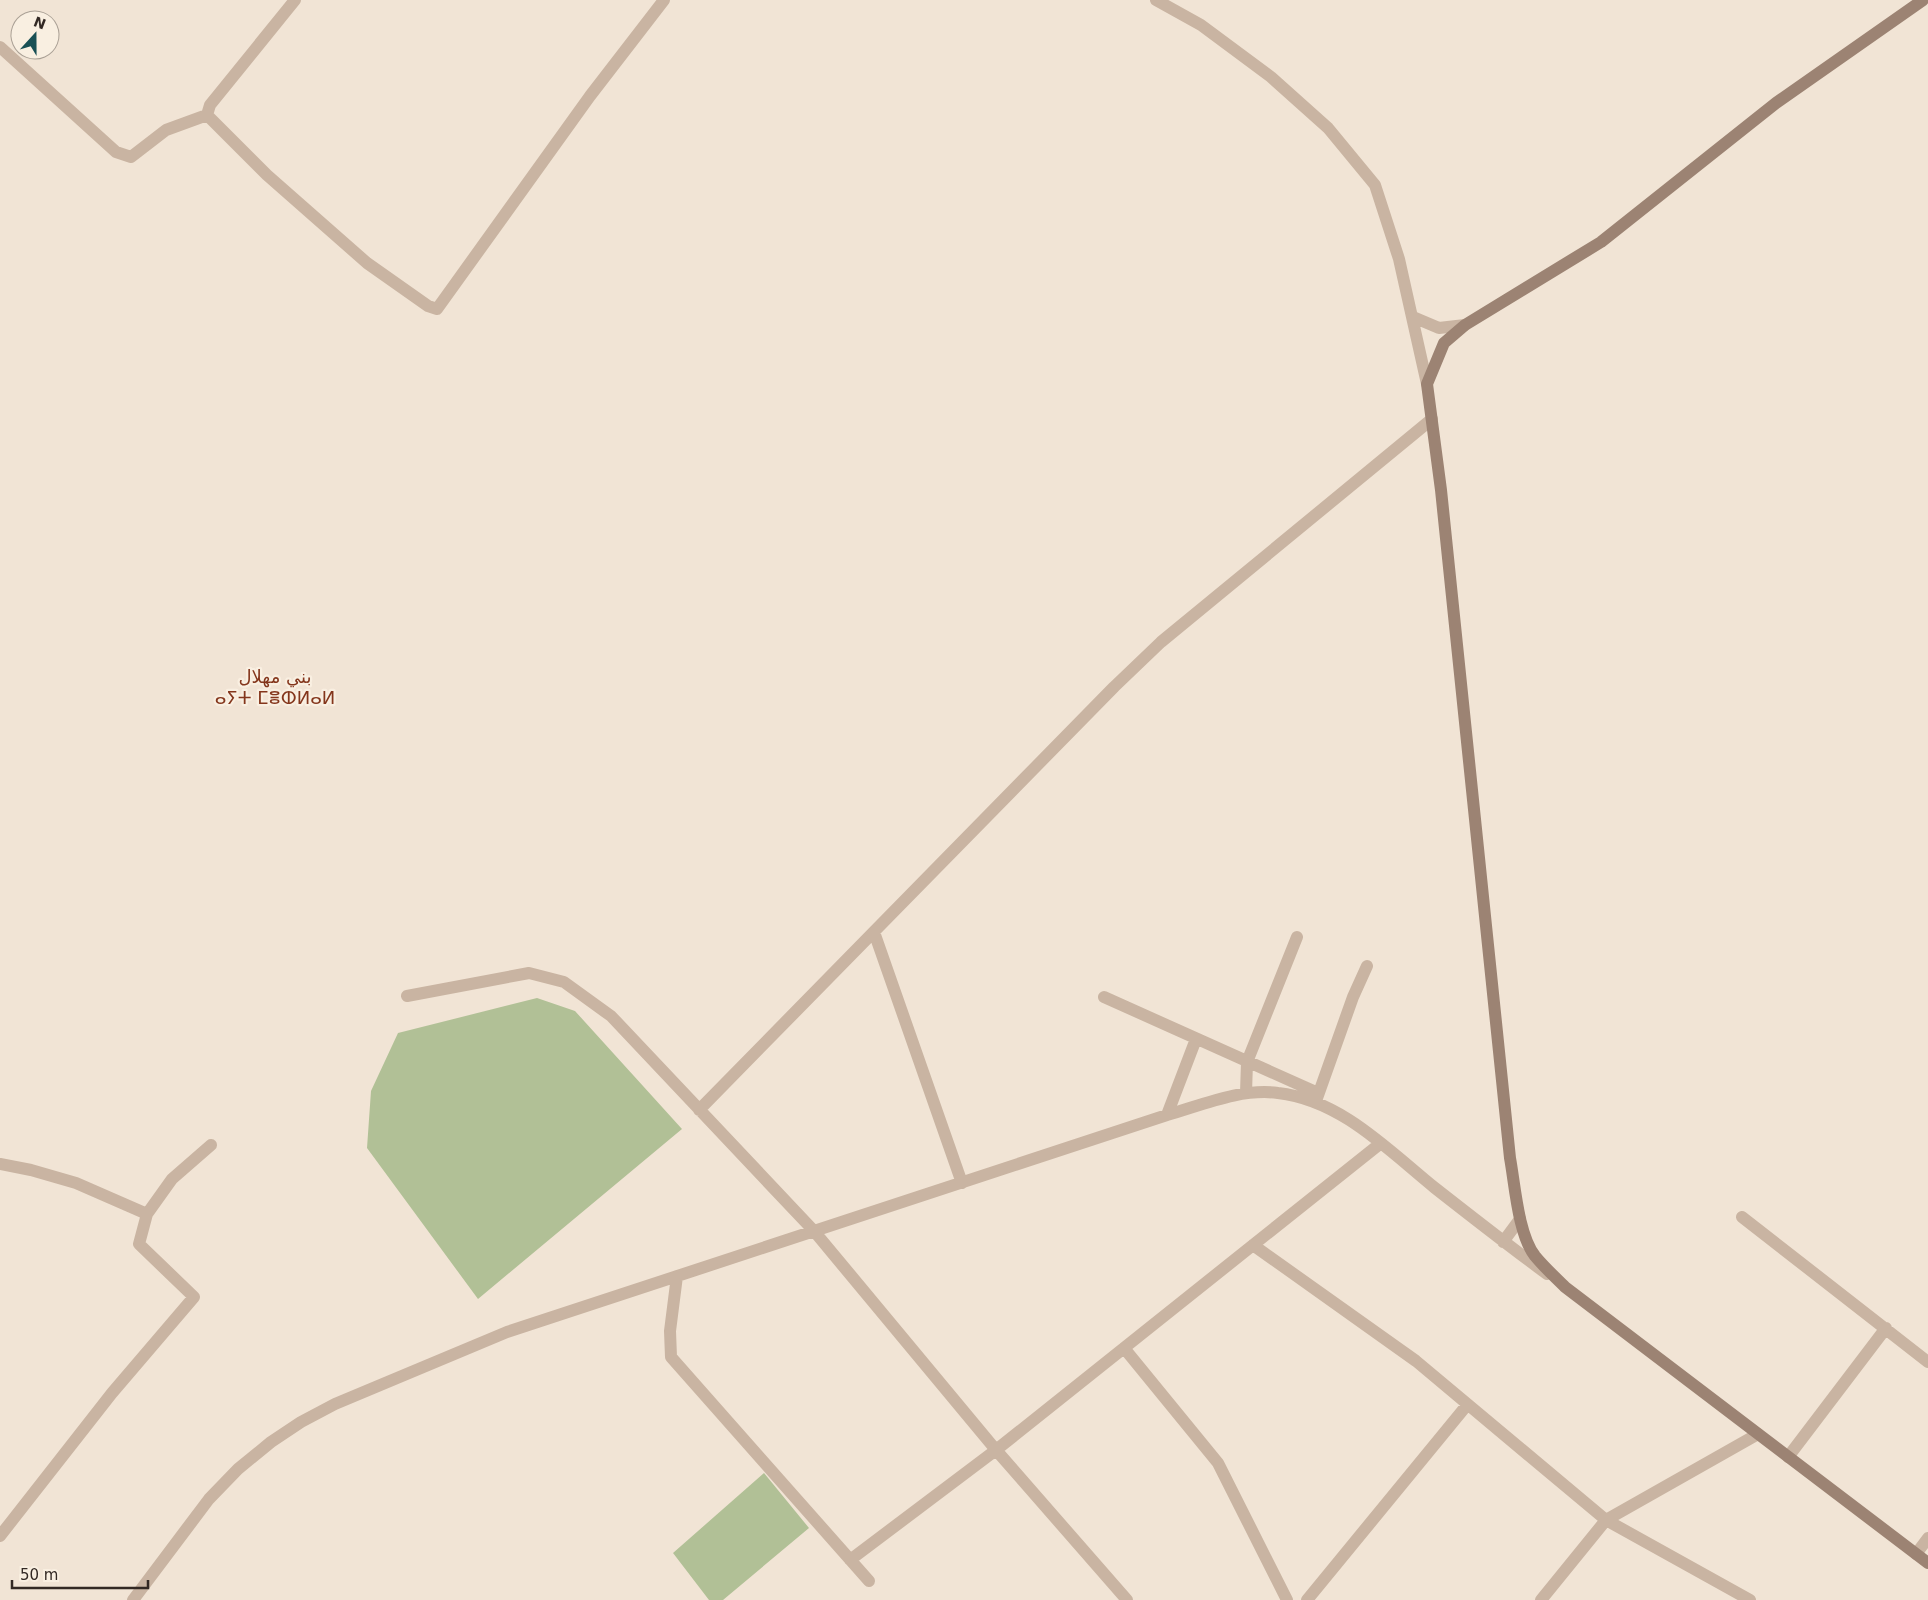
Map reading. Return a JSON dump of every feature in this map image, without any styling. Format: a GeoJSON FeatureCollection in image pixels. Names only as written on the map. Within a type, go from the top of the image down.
{"type":"FeatureCollection","features":[{"type":"Feature","properties":{"kind":"street"},"geometry":{"type":"LineString","coordinates":[[207,114],[210,105],[295,0]]}},
{"type":"Feature","properties":{"kind":"street"},"geometry":{"type":"LineString","coordinates":[[207,114],[267,175],[367,263],[428,306],[436,309],[590,96],[664,0]]}},
{"type":"Feature","properties":{"kind":"street"},"geometry":{"type":"LineString","coordinates":[[1156,0],[1201,25],[1271,77],[1328,128],[1375,185],[1399,259],[1427,384],[1432,420],[1443,509],[1509,1148],[1520,1220],[1534,1254],[1565,1287]]}},
{"type":"Feature","properties":{"kind":"street"},"geometry":{"type":"LineString","coordinates":[[1427,384],[1444,343],[1464,325],[1601,242],[1776,103],[1923,0]]}},
{"type":"Feature","properties":{"kind":"street"},"geometry":{"type":"LineString","coordinates":[[0,47],[116,152],[131,158],[166,130],[207,114]]}},
{"type":"Feature","properties":{"kind":"street"},"geometry":{"type":"LineString","coordinates":[[1413,317],[1439,328],[1464,325]]}},
{"type":"Feature","properties":{"kind":"street"},"geometry":{"type":"LineString","coordinates":[[699,1110],[1114,687],[1161,642],[1432,420]]}},
{"type":"Feature","properties":{"kind":"street"},"geometry":{"type":"LineString","coordinates":[[874,932],[962,1183]]}},
{"type":"Feature","properties":{"kind":"street"},"geometry":{"type":"LineString","coordinates":[[1246,1093],[1246,1062],[1297,937]]}},
{"type":"Feature","properties":{"kind":"street"},"geometry":{"type":"LineString","coordinates":[[1317,1097],[1353,997],[1367,966]]}},
{"type":"Feature","properties":{"kind":"street"},"geometry":{"type":"LineString","coordinates":[[407,996],[529,973],[564,982],[611,1016],[814,1231],[996,1450],[1127,1600]]}},
{"type":"Feature","properties":{"kind":"street"},"geometry":{"type":"LineString","coordinates":[[1104,997],[1246,1062],[1317,1097],[1381,1144],[1503,1242],[1928,1563]]}},
{"type":"Feature","properties":{"kind":"street"},"geometry":{"type":"LineString","coordinates":[[1167,1116],[1196,1039]]}},
{"type":"Feature","properties":{"kind":"street"},"geometry":{"type":"LineString","coordinates":[[133,1600],[209,1499],[238,1469],[271,1442],[335,1404],[507,1332],[1167,1116],[1246,1093],[1277,1093],[1317,1097]]}},
{"type":"Feature","properties":{"kind":"street"},"geometry":{"type":"LineString","coordinates":[[850,1560],[996,1450],[1381,1144]]}},
{"type":"Feature","properties":{"kind":"street"},"geometry":{"type":"LineString","coordinates":[[0,1536],[112,1393],[194,1297],[139,1244],[147,1214],[172,1179],[211,1145]]}},
{"type":"Feature","properties":{"kind":"street"},"geometry":{"type":"LineString","coordinates":[[0,1164],[31,1170],[76,1183],[147,1214]]}},
{"type":"Feature","properties":{"kind":"street"},"geometry":{"type":"LineString","coordinates":[[1742,1217],[1928,1362]]}},
{"type":"Feature","properties":{"kind":"street"},"geometry":{"type":"LineString","coordinates":[[1503,1242],[1520,1220]]}},
{"type":"Feature","properties":{"kind":"street"},"geometry":{"type":"LineString","coordinates":[[1253,1245],[1416,1362],[1606,1520],[1750,1600]]}},
{"type":"Feature","properties":{"kind":"street"},"geometry":{"type":"LineString","coordinates":[[677,1276],[670,1331],[671,1357],[869,1581]]}},
{"type":"Feature","properties":{"kind":"street"},"geometry":{"type":"LineString","coordinates":[[1788,1456],[1886,1328]]}},
{"type":"Feature","properties":{"kind":"street"},"geometry":{"type":"LineString","coordinates":[[1124,1348],[1218,1463],[1287,1600]]}},
{"type":"Feature","properties":{"kind":"street"},"geometry":{"type":"LineString","coordinates":[[1307,1600],[1468,1405]]}},
{"type":"Feature","properties":{"kind":"street"},"geometry":{"type":"LineString","coordinates":[[1541,1600],[1606,1520],[1758,1434]]}},
{"type":"Feature","properties":{"kind":"street"},"geometry":{"type":"LineString","coordinates":[[1916,1554],[1928,1538]]}},
{"type":"Feature","properties":{"kind":"green space"},"geometry":{"type":"Polygon","coordinates":[[[537,998],[575,1011],[682,1129],[478,1299],[367,1148],[371,1091],[398,1033],[537,998]]]}},
{"type":"Feature","properties":{"kind":"green space"},"geometry":{"type":"Polygon","coordinates":[[[764,1473],[809,1528],[723,1600],[709,1600],[673,1553],[764,1473]]]}},
{"type":"Feature","properties":{"kind":"district","name":"بني مهلال ⴰⵢⵜ ⵎⴻⵀⵍⴰⵍ"},"geometry":{"type":"Point","coordinates":[275,688]}}]}
